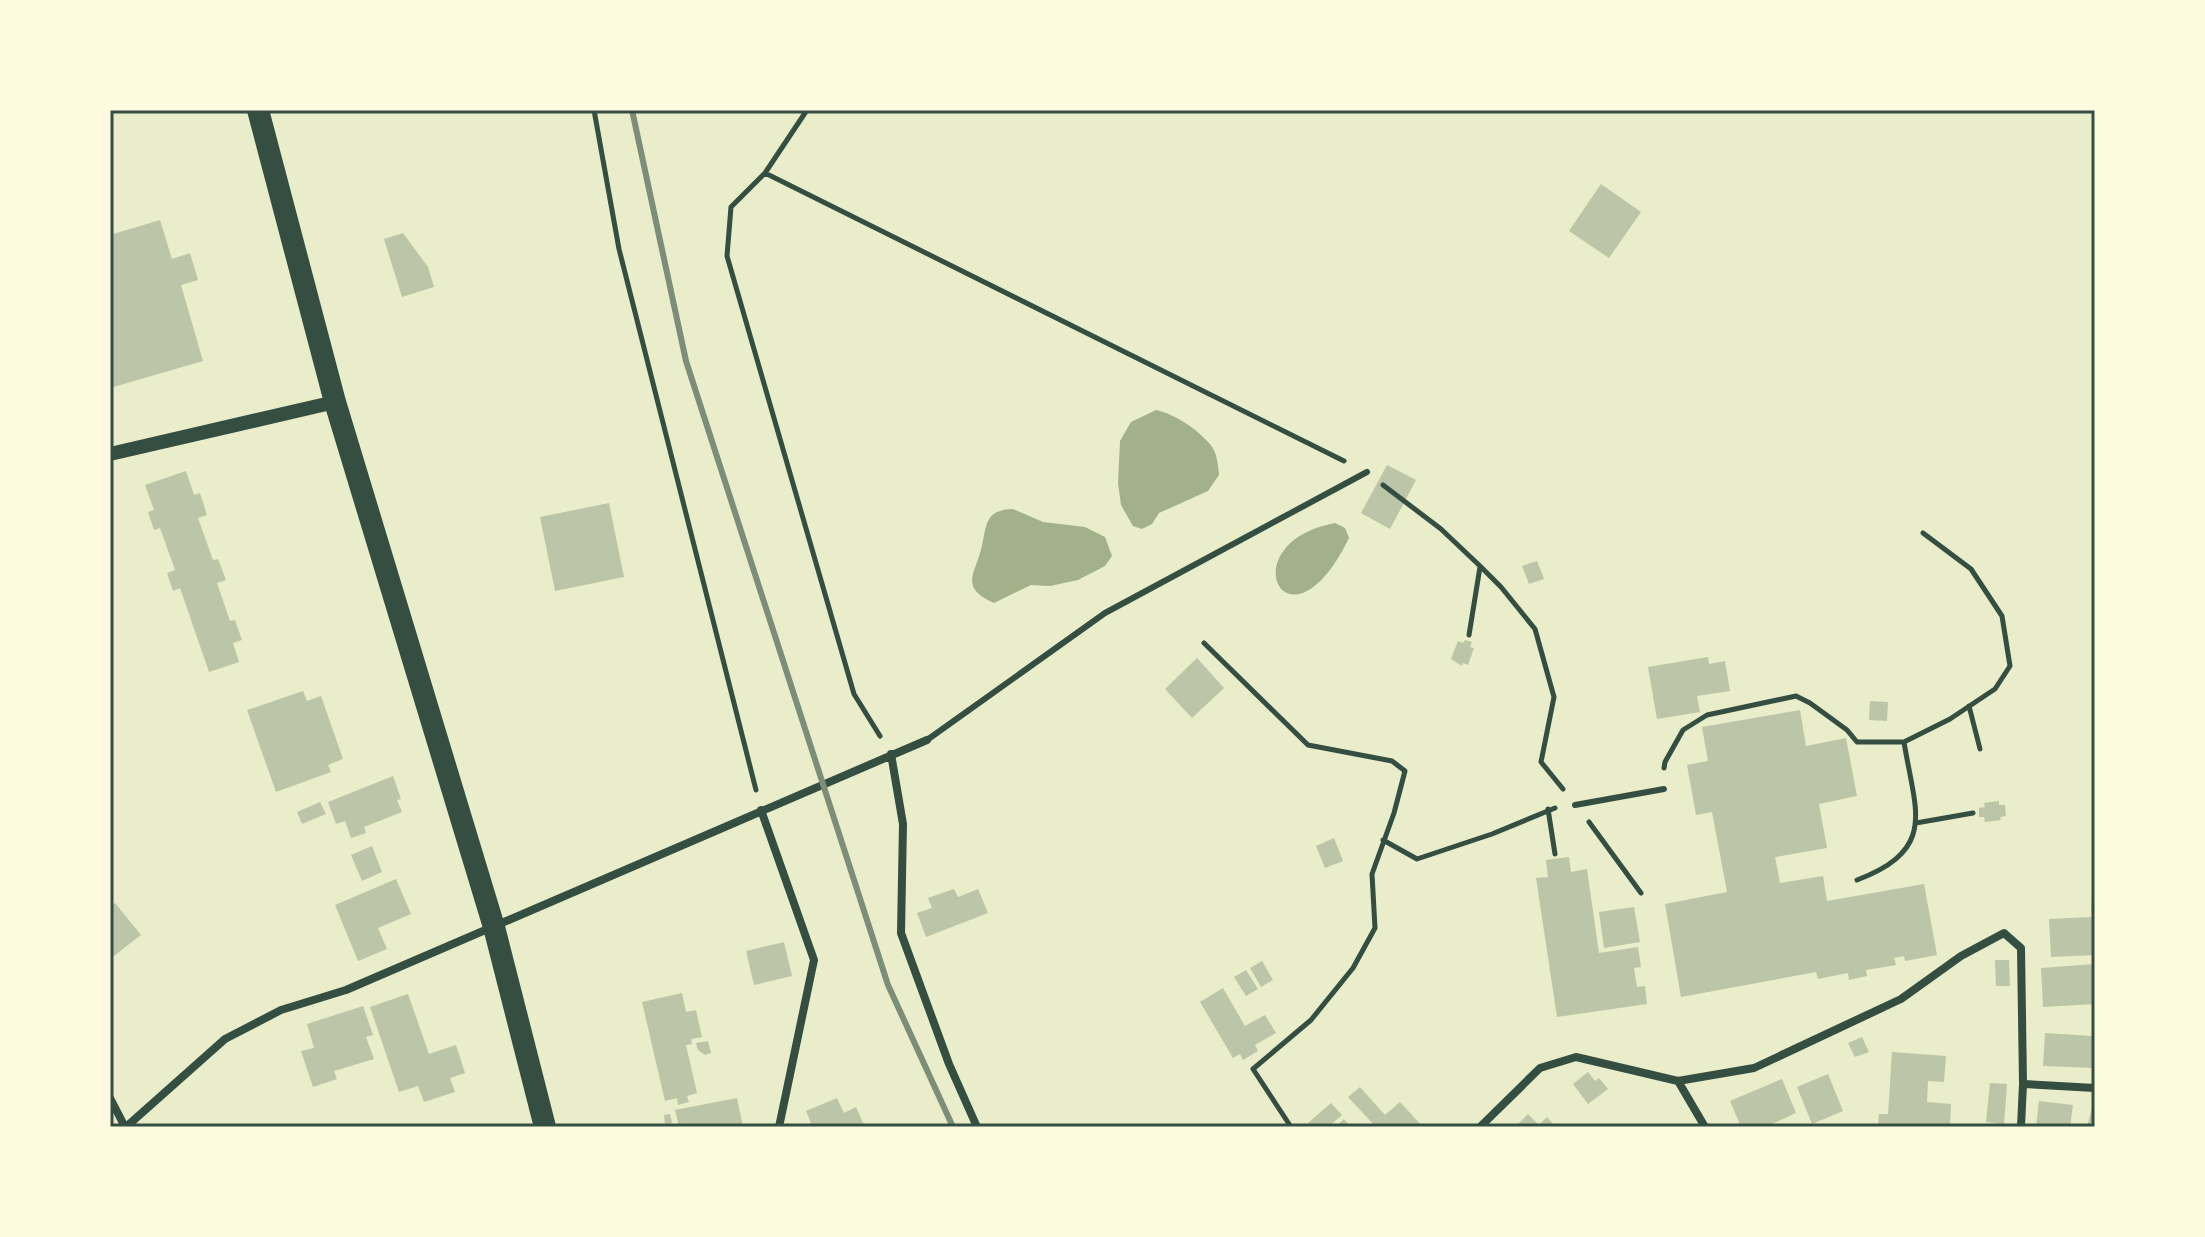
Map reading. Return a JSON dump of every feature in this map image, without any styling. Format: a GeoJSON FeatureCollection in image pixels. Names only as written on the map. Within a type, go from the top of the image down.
{"type":"FeatureCollection","features":[{"type":"Feature","properties":{"kind":"highway"},"geometry":{"type":"LineString","coordinates":[[258,110],[335,402],[494,927],[545,1127]]}},
{"type":"Feature","properties":{"kind":"street"},"geometry":{"type":"LineString","coordinates":[[110,454],[335,402]]}},
{"type":"Feature","properties":{"kind":"street"},"geometry":{"type":"LineString","coordinates":[[110,1098],[126,1127],[225,1039],[281,1010],[346,990],[927,740]]}},
{"type":"Feature","properties":{"kind":"street"},"geometry":{"type":"LineString","coordinates":[[891,754],[903,824],[901,933],[949,1064],[977,1127]]}},
{"type":"Feature","properties":{"kind":"street"},"geometry":{"type":"LineString","coordinates":[[761,810],[814,960],[779,1127]]}},
{"type":"Feature","properties":{"kind":"street"},"geometry":{"type":"LineString","coordinates":[[1480,1127],[1540,1068],[1576,1057],[1678,1081],[1754,1068],[1901,999],[1961,956],[2004,933],[2021,948],[2021,1127]]}},
{"type":"Feature","properties":{"kind":"street"},"geometry":{"type":"LineString","coordinates":[[1678,1081],[1705,1127]]}},
{"type":"Feature","properties":{"kind":"street"},"geometry":{"type":"LineString","coordinates":[[2023,1084],[2095,1088]]}},
{"type":"Feature","properties":{"kind":"lane"},"geometry":{"type":"LineString","coordinates":[[927,740],[1105,613],[1367,472]]}},
{"type":"Feature","properties":{"kind":"lane"},"geometry":{"type":"LineString","coordinates":[[1575,805],[1664,789]]}},
{"type":"Feature","properties":{"kind":"path"},"geometry":{"type":"LineString","coordinates":[[594,110],[619,249],[761,810]]}},
{"type":"Feature","properties":{"kind":"path"},"geometry":{"type":"LineString","coordinates":[[807,110],[765,173],[731,207],[727,256],[854,694],[891,754]]}},
{"type":"Feature","properties":{"kind":"path"},"geometry":{"type":"LineString","coordinates":[[765,173],[1367,472],[1441,529],[1501,587],[1535,629],[1554,697],[1541,762],[1615,854],[1641,893]]}},
{"type":"Feature","properties":{"kind":"path"},"geometry":{"type":"LineString","coordinates":[[1664,789],[1665,762],[1683,730],[1707,715],[1796,696],[1847,730],[1857,742],[1904,742],[1950,719],[1995,689],[2010,666],[2002,616],[1971,569],[1923,533]]}},
{"type":"Feature","properties":{"kind":"path"},"geometry":{"type":"LineString","coordinates":[[1469,635],[1480,566]]}},
{"type":"Feature","properties":{"kind":"path"},"geometry":{"type":"LineString","coordinates":[[1204,643],[1308,745],[1392,761],[1405,771],[1372,874],[1375,928],[1353,968],[1311,1020],[1253,1069],[1291,1127]]}},
{"type":"Feature","properties":{"kind":"path"},"geometry":{"type":"LineString","coordinates":[[1969,706],[1980,749]]}},
{"type":"Feature","properties":{"kind":"path"},"geometry":{"type":"LineString","coordinates":[[1857,880],[1882,871],[1910,846],[1916,823],[1904,742]]}},
{"type":"Feature","properties":{"kind":"path"},"geometry":{"type":"LineString","coordinates":[[1383,840],[1417,859],[1492,834],[1548,809],[1575,805]]}},
{"type":"Feature","properties":{"kind":"path"},"geometry":{"type":"LineString","coordinates":[[1548,809],[1555,854]]}},
{"type":"Feature","properties":{"kind":"path"},"geometry":{"type":"LineString","coordinates":[[1916,823],[1973,813]]}},
{"type":"Feature","properties":{"kind":"shaded area"},"geometry":{"type":"Polygon","coordinates":[[[1156,410],[1178,419],[1205,438],[1214,451],[1219,475],[1208,491],[1159,513],[1152,524],[1142,529],[1133,526],[1121,505],[1118,483],[1120,441],[1131,422],[1156,410]]]}},
{"type":"Feature","properties":{"kind":"shaded area"},"geometry":{"type":"Polygon","coordinates":[[[1013,509],[1043,522],[1085,527],[1105,537],[1112,556],[1105,566],[1078,580],[1050,586],[1031,585],[994,603],[977,592],[973,586],[973,574],[991,516],[1013,509]]]}},
{"type":"Feature","properties":{"kind":"shaded area"},"geometry":{"type":"Polygon","coordinates":[[[1335,523],[1345,528],[1349,538],[1326,574],[1306,592],[1289,594],[1279,585],[1276,570],[1283,552],[1302,535],[1335,523]]]}},
{"type":"Feature","properties":{"kind":"building"},"geometry":{"type":"Polygon","coordinates":[[[1601,184],[1641,212],[1609,258],[1569,231],[1601,184]]]}},
{"type":"Feature","properties":{"kind":"building"},"geometry":{"type":"Polygon","coordinates":[[[160,220],[172,259],[190,253],[198,280],[181,285],[203,361],[110,388],[110,235],[160,220]]]}},
{"type":"Feature","properties":{"kind":"building"},"geometry":{"type":"Polygon","coordinates":[[[403,233],[428,267],[434,287],[402,297],[384,239],[403,233]]]}},
{"type":"Feature","properties":{"kind":"building"},"geometry":{"type":"Polygon","coordinates":[[[1387,465],[1416,480],[1390,529],[1361,513],[1387,465]]]}},
{"type":"Feature","properties":{"kind":"building"},"geometry":{"type":"Polygon","coordinates":[[[186,471],[194,495],[200,493],[207,515],[198,518],[213,560],[218,559],[226,580],[217,583],[230,621],[235,620],[242,640],[233,643],[239,662],[209,672],[180,588],[173,591],[167,573],[175,570],[160,528],[154,530],[148,512],[154,510],[145,485],[186,471]]]}},
{"type":"Feature","properties":{"kind":"building"},"geometry":{"type":"Polygon","coordinates":[[[609,503],[624,577],[555,591],[540,517],[609,503]]]}},
{"type":"Feature","properties":{"kind":"building"},"geometry":{"type":"Polygon","coordinates":[[[1537,561],[1544,579],[1529,584],[1522,566],[1537,561]]]}},
{"type":"Feature","properties":{"kind":"building"},"geometry":{"type":"Polygon","coordinates":[[[1465,640],[1472,642],[1470,647],[1474,648],[1468,665],[1463,663],[1462,666],[1451,659],[1458,641],[1463,643],[1465,640]]]}},
{"type":"Feature","properties":{"kind":"building"},"geometry":{"type":"Polygon","coordinates":[[[1708,657],[1709,664],[1725,661],[1730,691],[1697,696],[1700,712],[1657,719],[1648,667],[1708,657]]]}},
{"type":"Feature","properties":{"kind":"building"},"geometry":{"type":"Polygon","coordinates":[[[1197,658],[1224,688],[1192,718],[1165,689],[1197,658]]]}},
{"type":"Feature","properties":{"kind":"building"},"geometry":{"type":"Polygon","coordinates":[[[303,691],[307,701],[321,696],[343,759],[328,765],[331,772],[276,792],[247,710],[303,691]]]}},
{"type":"Feature","properties":{"kind":"building"},"geometry":{"type":"Polygon","coordinates":[[[1870,701],[1888,702],[1887,721],[1869,720],[1870,701]]]}},
{"type":"Feature","properties":{"kind":"building"},"geometry":{"type":"Polygon","coordinates":[[[1800,710],[1806,746],[1846,738],[1857,796],[1819,804],[1827,848],[1775,857],[1780,883],[1823,876],[1827,901],[1924,884],[1937,955],[1905,961],[1904,956],[1894,958],[1896,965],[1866,970],[1867,976],[1849,980],[1848,973],[1818,979],[1816,972],[1681,997],[1665,904],[1727,892],[1712,812],[1696,815],[1687,765],[1708,761],[1702,727],[1800,710]]]}},
{"type":"Feature","properties":{"kind":"building"},"geometry":{"type":"Polygon","coordinates":[[[393,776],[402,812],[364,827],[366,833],[351,838],[345,821],[336,824],[328,802],[393,776]]]}},
{"type":"Feature","properties":{"kind":"building"},"geometry":{"type":"Polygon","coordinates":[[[1999,801],[1999,805],[2005,805],[2006,816],[2000,817],[2001,820],[1985,822],[1984,817],[1979,817],[1979,808],[1985,807],[1984,803],[1999,801]]]}},
{"type":"Feature","properties":{"kind":"building"},"geometry":{"type":"Polygon","coordinates":[[[320,802],[326,814],[302,824],[297,812],[320,802]]]}},
{"type":"Feature","properties":{"kind":"building"},"geometry":{"type":"Polygon","coordinates":[[[1334,838],[1343,861],[1325,868],[1316,846],[1334,838]]]}},
{"type":"Feature","properties":{"kind":"building"},"geometry":{"type":"Polygon","coordinates":[[[372,846],[382,872],[362,881],[351,855],[372,846]]]}},
{"type":"Feature","properties":{"kind":"building"},"geometry":{"type":"Polygon","coordinates":[[[1569,857],[1571,872],[1587,869],[1599,953],[1638,947],[1641,967],[1634,968],[1637,987],[1645,986],[1647,1004],[1557,1017],[1536,878],[1548,877],[1546,860],[1569,857]]]}},
{"type":"Feature","properties":{"kind":"building"},"geometry":{"type":"Polygon","coordinates":[[[396,879],[411,914],[378,928],[387,949],[358,961],[335,905],[396,879]]]}},
{"type":"Feature","properties":{"kind":"building"},"geometry":{"type":"Polygon","coordinates":[[[954,889],[958,897],[978,889],[988,913],[926,937],[917,913],[932,908],[928,898],[954,889]]]}},
{"type":"Feature","properties":{"kind":"building"},"geometry":{"type":"Polygon","coordinates":[[[2095,902],[2095,955],[2051,957],[2049,919],[2092,917],[2091,903],[2095,902]]]}},
{"type":"Feature","properties":{"kind":"building"},"geometry":{"type":"Polygon","coordinates":[[[115,903],[141,935],[110,959],[110,907],[115,903]]]}},
{"type":"Feature","properties":{"kind":"building"},"geometry":{"type":"Polygon","coordinates":[[[1634,907],[1640,942],[1604,948],[1599,912],[1634,907]]]}},
{"type":"Feature","properties":{"kind":"building"},"geometry":{"type":"Polygon","coordinates":[[[784,942],[792,976],[754,985],[746,951],[784,942]]]}},
{"type":"Feature","properties":{"kind":"building"},"geometry":{"type":"Polygon","coordinates":[[[1995,960],[2009,960],[2010,986],[1996,986],[1995,960]]]}},
{"type":"Feature","properties":{"kind":"building"},"geometry":{"type":"Polygon","coordinates":[[[1262,961],[1273,980],[1261,987],[1250,968],[1262,961]]]}},
{"type":"Feature","properties":{"kind":"building"},"geometry":{"type":"Polygon","coordinates":[[[2095,964],[2095,1004],[2043,1007],[2041,968],[2095,964]]]}},
{"type":"Feature","properties":{"kind":"building"},"geometry":{"type":"Polygon","coordinates":[[[1246,970],[1258,989],[1246,996],[1234,977],[1246,970]]]}},
{"type":"Feature","properties":{"kind":"building"},"geometry":{"type":"Polygon","coordinates":[[[1223,988],[1245,1026],[1265,1015],[1276,1033],[1255,1045],[1258,1051],[1243,1060],[1240,1054],[1233,1058],[1200,1002],[1223,988]]]}},
{"type":"Feature","properties":{"kind":"building"},"geometry":{"type":"Polygon","coordinates":[[[682,993],[686,1012],[696,1010],[702,1037],[691,1039],[692,1044],[686,1045],[697,1093],[687,1096],[689,1102],[678,1105],[677,1098],[665,1101],[642,1002],[682,993]]]}},
{"type":"Feature","properties":{"kind":"building"},"geometry":{"type":"Polygon","coordinates":[[[408,994],[429,1054],[456,1045],[465,1073],[450,1078],[455,1092],[424,1102],[418,1086],[399,1092],[370,1007],[408,994]]]}},
{"type":"Feature","properties":{"kind":"building"},"geometry":{"type":"Polygon","coordinates":[[[363,1006],[373,1035],[366,1037],[374,1059],[334,1071],[337,1079],[313,1087],[301,1051],[314,1048],[307,1024],[363,1006]]]}},
{"type":"Feature","properties":{"kind":"building"},"geometry":{"type":"Polygon","coordinates":[[[2092,1030],[2095,1030],[2095,1068],[2043,1066],[2045,1033],[2092,1036],[2092,1030]]]}},
{"type":"Feature","properties":{"kind":"building"},"geometry":{"type":"Polygon","coordinates":[[[1862,1037],[1869,1052],[1855,1057],[1848,1043],[1862,1037]]]}},
{"type":"Feature","properties":{"kind":"building"},"geometry":{"type":"Polygon","coordinates":[[[708,1041],[711,1053],[705,1055],[698,1050],[696,1043],[708,1041]]]}},
{"type":"Feature","properties":{"kind":"building"},"geometry":{"type":"Polygon","coordinates":[[[1892,1052],[1946,1056],[1944,1082],[1928,1081],[1927,1102],[1951,1104],[1950,1127],[1878,1127],[1879,1114],[1888,1114],[1892,1052]]]}},
{"type":"Feature","properties":{"kind":"building"},"geometry":{"type":"Polygon","coordinates":[[[1588,1072],[1595,1081],[1599,1078],[1608,1089],[1588,1104],[1573,1084],[1588,1072]]]}},
{"type":"Feature","properties":{"kind":"building"},"geometry":{"type":"Polygon","coordinates":[[[1828,1074],[1843,1111],[1812,1124],[1797,1087],[1828,1074]]]}},
{"type":"Feature","properties":{"kind":"building"},"geometry":{"type":"Polygon","coordinates":[[[1782,1079],[1796,1113],[1765,1127],[1741,1127],[1730,1101],[1782,1079]]]}},
{"type":"Feature","properties":{"kind":"building"},"geometry":{"type":"Polygon","coordinates":[[[1990,1083],[2007,1084],[2004,1124],[1986,1122],[1990,1083]]]}},
{"type":"Feature","properties":{"kind":"building"},"geometry":{"type":"Polygon","coordinates":[[[1360,1087],[1385,1115],[1400,1102],[1423,1127],[1376,1127],[1348,1097],[1360,1087]]]}},
{"type":"Feature","properties":{"kind":"building"},"geometry":{"type":"Polygon","coordinates":[[[737,1098],[743,1127],[679,1127],[675,1110],[737,1098]]]}},
{"type":"Feature","properties":{"kind":"building"},"geometry":{"type":"Polygon","coordinates":[[[837,1098],[844,1113],[856,1107],[865,1127],[802,1127],[811,1123],[806,1111],[837,1098]]]}},
{"type":"Feature","properties":{"kind":"building"},"geometry":{"type":"Polygon","coordinates":[[[2039,1101],[2073,1105],[2070,1127],[2036,1127],[2039,1101]]]}},
{"type":"Feature","properties":{"kind":"building"},"geometry":{"type":"Polygon","coordinates":[[[2094,1101],[2095,1127],[2087,1127],[2094,1101]]]}},
{"type":"Feature","properties":{"kind":"building"},"geometry":{"type":"Polygon","coordinates":[[[1331,1103],[1342,1115],[1328,1127],[1312,1127],[1308,1123],[1331,1103]]]}},
{"type":"Feature","properties":{"kind":"building"},"geometry":{"type":"Polygon","coordinates":[[[670,1114],[672,1123],[665,1124],[664,1115],[670,1114]]]}},
{"type":"Feature","properties":{"kind":"building"},"geometry":{"type":"Polygon","coordinates":[[[1528,1114],[1539,1125],[1547,1117],[1556,1127],[1515,1127],[1528,1114]]]}},
{"type":"Feature","properties":{"kind":"building"},"geometry":{"type":"Polygon","coordinates":[[[1344,1119],[1351,1127],[1335,1127],[1344,1119]]]}},
{"type":"Feature","properties":{"kind":"railway"},"geometry":{"type":"LineString","coordinates":[[632,110],[686,361],[888,985],[953,1127]]}}]}
